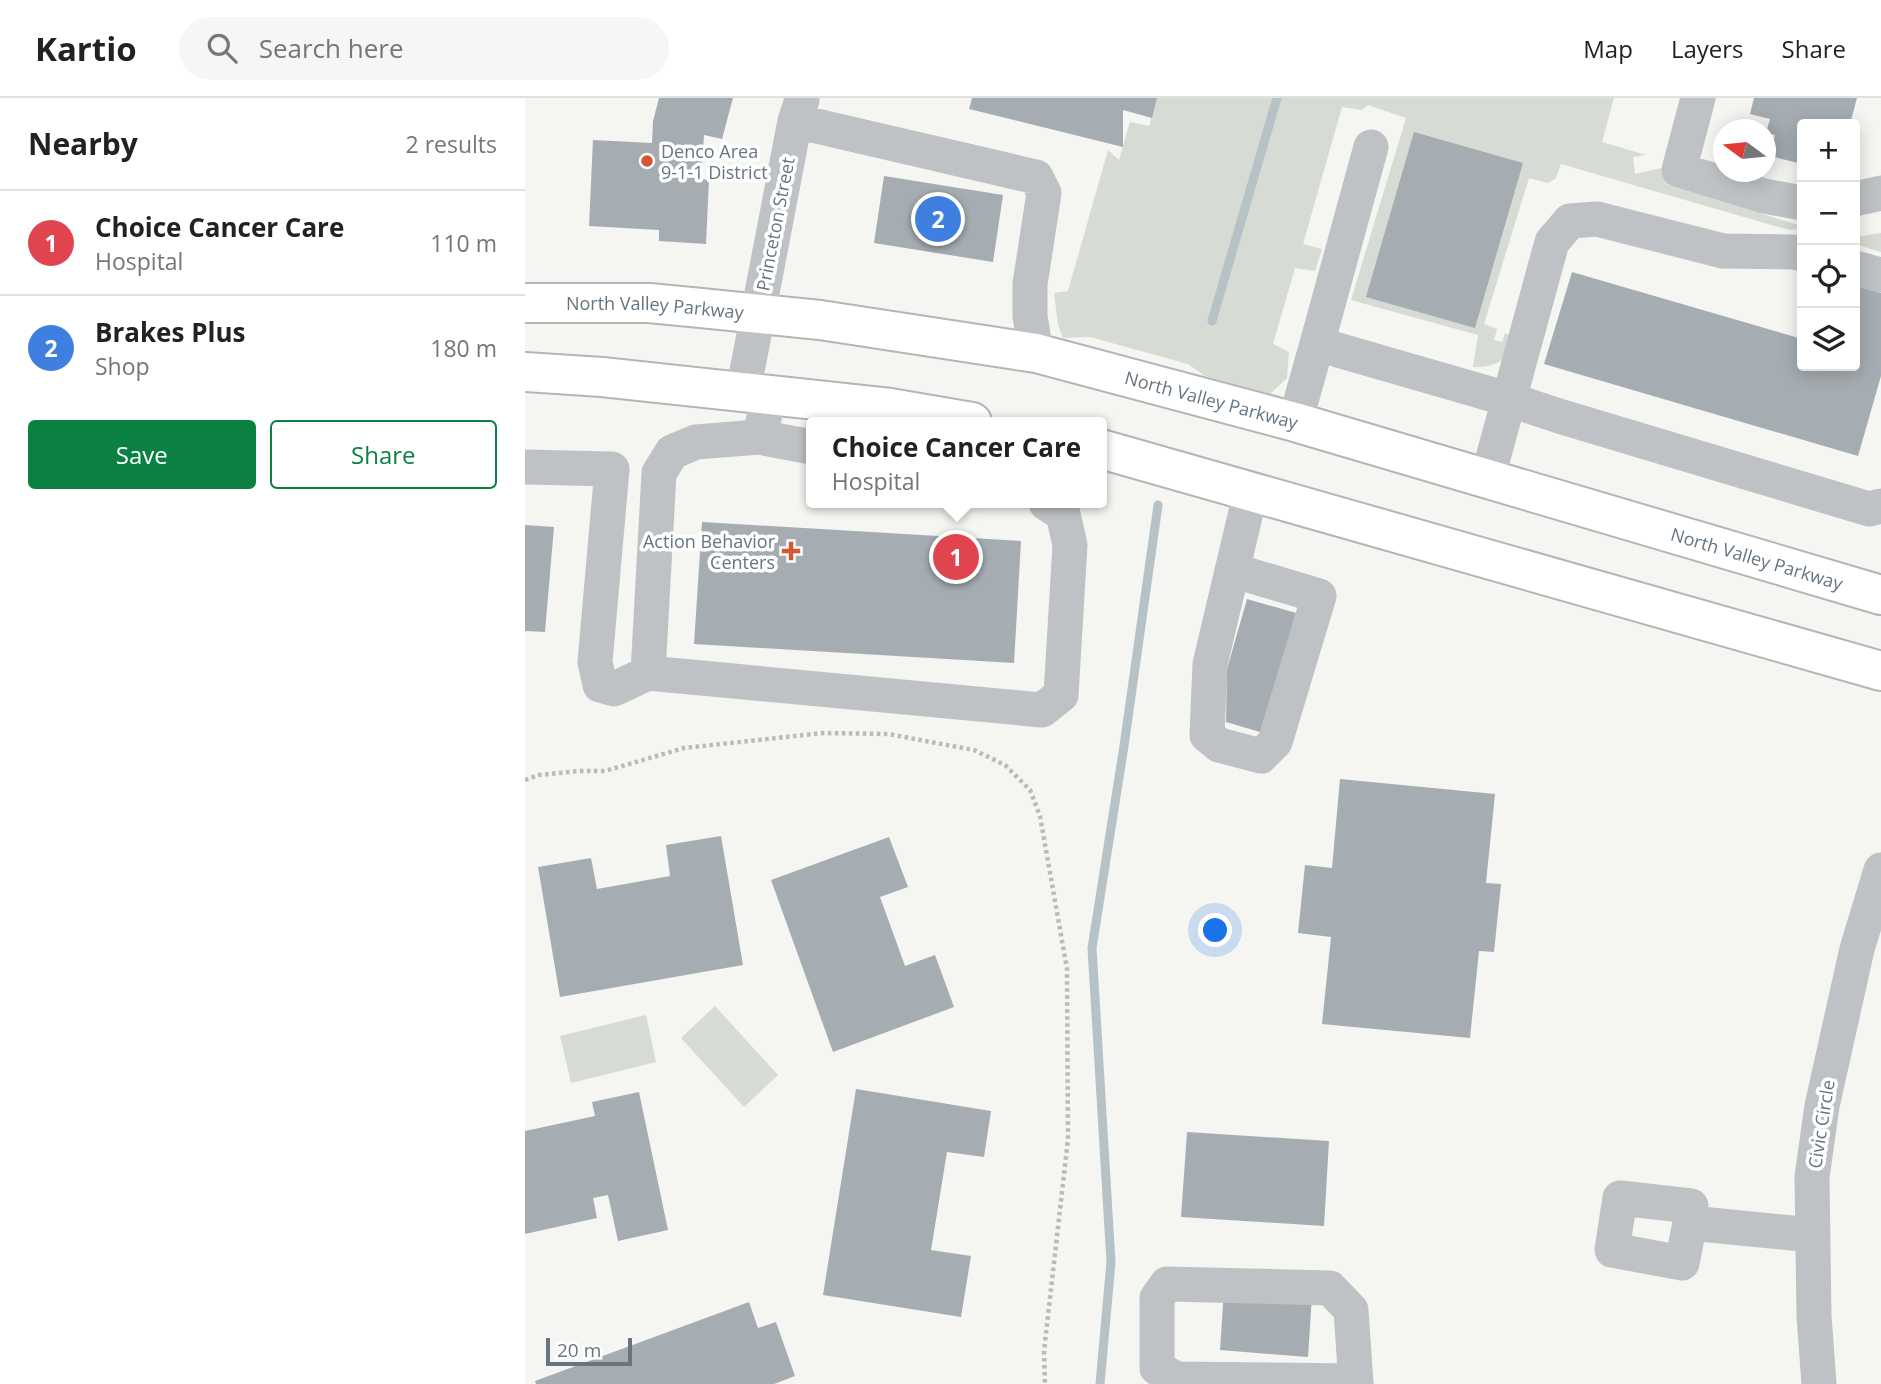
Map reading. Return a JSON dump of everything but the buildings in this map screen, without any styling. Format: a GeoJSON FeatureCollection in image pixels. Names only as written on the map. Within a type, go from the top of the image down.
{"type":"FeatureCollection","features":[{"type":"Feature","properties":{"kind":"main road","name":"North Valley Parkway"},"geometry":{"type":"LineString","coordinates":[[525,303],[649,303],[820,320],[1036,353],[1295,422],[1881,594]]}},
{"type":"Feature","properties":{"kind":"main road"},"geometry":{"type":"LineString","coordinates":[[525,372],[756,393],[890,408],[943,417]]}},
{"type":"Feature","properties":{"kind":"main road"},"geometry":{"type":"LineString","coordinates":[[1107,451],[1881,671]]}},
{"type":"Feature","properties":{"kind":"street"},"geometry":{"type":"LineString","coordinates":[[1698,98],[1679,170],[1764,196],[1797,202]]}},
{"type":"Feature","properties":{"kind":"street"},"geometry":{"type":"LineString","coordinates":[[799,110],[1036,177],[1044,193],[1030,284],[1030,316],[1036,353]]}},
{"type":"Feature","properties":{"kind":"street","name":"Princeton Street"},"geometry":{"type":"LineString","coordinates":[[759,437],[756,393],[757,314],[799,110]]}},
{"type":"Feature","properties":{"kind":"street"},"geometry":{"type":"LineString","coordinates":[[1295,422],[1371,147]]}},
{"type":"Feature","properties":{"kind":"street"},"geometry":{"type":"LineString","coordinates":[[1860,198],[1881,193]]}},
{"type":"Feature","properties":{"kind":"street"},"geometry":{"type":"LineString","coordinates":[[1487,480],[1552,242],[1570,221],[1597,219],[1723,251],[1797,253]]}},
{"type":"Feature","properties":{"kind":"street"},"geometry":{"type":"LineString","coordinates":[[1860,269],[1881,275]]}},
{"type":"Feature","properties":{"kind":"street"},"geometry":{"type":"LineString","coordinates":[[1317,344],[1869,509],[1881,506]]}},
{"type":"Feature","properties":{"kind":"street"},"geometry":{"type":"LineString","coordinates":[[648,673],[659,473],[671,452],[696,442],[759,437],[806,446]]}},
{"type":"Feature","properties":{"kind":"street"},"geometry":{"type":"LineString","coordinates":[[525,467],[611,468],[659,473]]}},
{"type":"Feature","properties":{"kind":"street"},"geometry":{"type":"LineString","coordinates":[[611,468],[595,662],[600,685],[614,689],[648,673],[1042,710],[1061,695],[1070,545],[1063,514],[1053,508]]}},
{"type":"Feature","properties":{"kind":"street"},"geometry":{"type":"LineString","coordinates":[[1232,570],[1319,596],[1275,742],[1261,756],[1219,745],[1207,735],[1210,664],[1232,570],[1251,491]]}},
{"type":"Feature","properties":{"kind":"street","name":"Civic Circle"},"geometry":{"type":"LineString","coordinates":[[1819,1384],[1814,1316],[1812,1177],[1822,1106],[1869,952],[1881,870]]}},
{"type":"Feature","properties":{"kind":"street"},"geometry":{"type":"LineString","coordinates":[[1690,1223],[1812,1235]]}},
{"type":"Feature","properties":{"kind":"street"},"geometry":{"type":"LineString","coordinates":[[1167,1284],[1330,1288],[1351,1310],[1356,1382],[1176,1379],[1157,1368],[1157,1298],[1167,1284]]}},
{"type":"Feature","properties":{"kind":"path"},"geometry":{"type":"LineString","coordinates":[[525,780],[540,775],[605,771],[684,747],[823,733],[888,734],[974,750],[1005,765],[1030,790],[1041,816],[1067,969],[1068,1139],[1044,1351],[1045,1384]]}},
{"type":"Feature","properties":{"kind":"shaded area"},"geometry":{"type":"Polygon","coordinates":[[[1157,98],[1614,98],[1602,142],[1646,155],[1633,157],[1635,174],[1675,165],[1668,185],[1797,224],[1797,229],[1789,230],[1561,164],[1555,179],[1548,183],[1529,178],[1484,324],[1497,329],[1494,340],[1502,342],[1505,333],[1510,336],[1507,351],[1495,364],[1473,367],[1478,335],[1351,300],[1406,118],[1368,105],[1362,110],[1342,107],[1303,244],[1322,249],[1315,271],[1295,268],[1273,344],[1289,352],[1287,378],[1269,395],[1205,376],[1188,364],[1090,337],[1063,338],[1058,324],[1054,293],[1068,291],[1108,150],[1119,160],[1130,122],[1149,126],[1157,98]]]}},
{"type":"Feature","properties":{"kind":"shaded area"},"geometry":{"type":"Polygon","coordinates":[[[1881,233],[1881,252],[1860,246],[1860,236],[1881,233]]]}},
{"type":"Feature","properties":{"kind":"shaded area"},"geometry":{"type":"Polygon","coordinates":[[[715,1006],[778,1075],[744,1107],[681,1038],[715,1006]]]}},
{"type":"Feature","properties":{"kind":"shaded area"},"geometry":{"type":"Polygon","coordinates":[[[646,1015],[656,1062],[571,1083],[560,1036],[646,1015]]]}},
{"type":"Feature","properties":{"kind":"waterway"},"geometry":{"type":"LineString","coordinates":[[1212,321],[1277,98]]}},
{"type":"Feature","properties":{"kind":"waterway"},"geometry":{"type":"LineString","coordinates":[[1100,1384],[1111,1262],[1092,948],[1158,505]]}},
{"type":"Feature","properties":{"kind":"place","name":"Denco Area 9-1-1 District"},"geometry":{"type":"Point","coordinates":[647,161]}},
{"type":"Feature","properties":{"kind":"place","name":"Brakes Plus"},"geometry":{"type":"Point","coordinates":[938,219]}},
{"type":"Feature","properties":{"kind":"place","name":"Action Behavior Centers"},"geometry":{"type":"Point","coordinates":[791,551]}},
{"type":"Feature","properties":{"kind":"place","name":"Choice Cancer Care"},"geometry":{"type":"Point","coordinates":[956,557]}}]}
